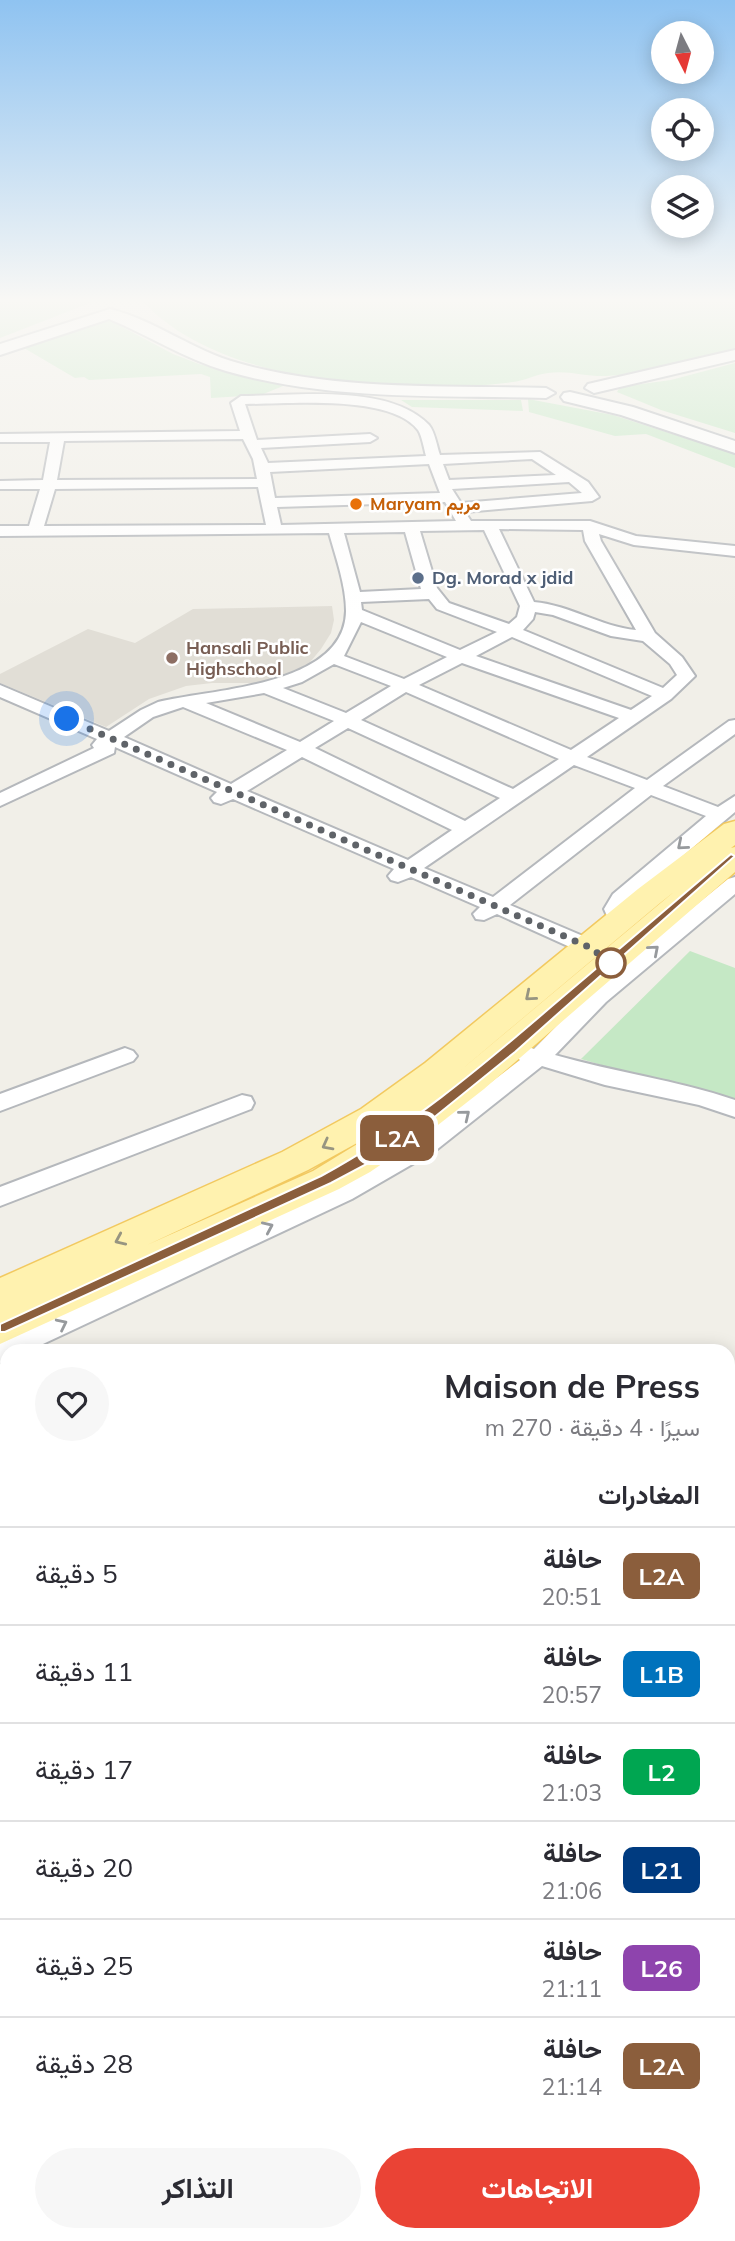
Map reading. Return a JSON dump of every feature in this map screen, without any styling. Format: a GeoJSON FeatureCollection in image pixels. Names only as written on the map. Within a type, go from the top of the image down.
{"type":"FeatureCollection","features":[{"type":"Feature","properties":{"kind":"main road"},"geometry":{"type":"LineString","coordinates":[[9,1333],[374,1118],[438,1071],[620,920],[730,816]]}},
{"type":"Feature","properties":{"kind":"main road"},"geometry":{"type":"LineString","coordinates":[[9,1333],[326,1180],[373,1154],[524,1053],[735,856]]}},
{"type":"Feature","properties":{"kind":"street"},"geometry":{"type":"LineString","coordinates":[[240,405],[262,475],[274,530]]}},
{"type":"Feature","properties":{"kind":"street"},"geometry":{"type":"LineString","coordinates":[[254,405],[313,419],[368,428]]}},
{"type":"Feature","properties":{"kind":"street"},"geometry":{"type":"LineString","coordinates":[[0,438],[251,439],[350,405]]}},
{"type":"Feature","properties":{"kind":"street"},"geometry":{"type":"LineString","coordinates":[[363,405],[380,482]]}},
{"type":"Feature","properties":{"kind":"street"},"geometry":{"type":"LineString","coordinates":[[385,405],[422,424],[449,496],[465,524]]}},
{"type":"Feature","properties":{"kind":"street"},"geometry":{"type":"LineString","coordinates":[[601,405],[735,447]]}},
{"type":"Feature","properties":{"kind":"street"},"geometry":{"type":"LineString","coordinates":[[642,405],[735,439]]}},
{"type":"Feature","properties":{"kind":"street"},"geometry":{"type":"LineString","coordinates":[[35,531],[49,485],[58,438]]}},
{"type":"Feature","properties":{"kind":"street"},"geometry":{"type":"LineString","coordinates":[[0,485],[262,475],[331,483],[380,482],[449,496],[592,497],[589,491],[572,478],[534,455],[435,461],[380,482],[331,483],[269,503]]}},
{"type":"Feature","properties":{"kind":"street"},"geometry":{"type":"LineString","coordinates":[[449,496],[572,478]]}},
{"type":"Feature","properties":{"kind":"street"},"geometry":{"type":"LineString","coordinates":[[0,531],[274,530],[465,524],[590,526],[634,540],[735,551]]}},
{"type":"Feature","properties":{"kind":"street"},"geometry":{"type":"LineString","coordinates":[[226,795],[405,685],[511,631],[525,619],[528,606],[489,524]]}},
{"type":"Feature","properties":{"kind":"street"},"geometry":{"type":"LineString","coordinates":[[411,526],[431,594],[451,610],[511,631],[665,695]]}},
{"type":"Feature","properties":{"kind":"street"},"geometry":{"type":"LineString","coordinates":[[403,872],[573,758],[630,716],[665,695],[686,676],[676,660],[648,636],[593,541],[590,526]]}},
{"type":"Feature","properties":{"kind":"street"},"geometry":{"type":"LineString","coordinates":[[0,800],[106,744],[149,712],[185,701],[268,688],[300,676],[334,658],[345,644],[353,605],[335,528]]}},
{"type":"Feature","properties":{"kind":"street"},"geometry":{"type":"LineString","coordinates":[[353,605],[431,594]]}},
{"type":"Feature","properties":{"kind":"street"},"geometry":{"type":"LineString","coordinates":[[353,605],[460,656],[630,716]]}},
{"type":"Feature","properties":{"kind":"street"},"geometry":{"type":"LineString","coordinates":[[528,606],[549,608],[628,635],[648,636]]}},
{"type":"Feature","properties":{"kind":"street"},"geometry":{"type":"LineString","coordinates":[[334,658],[405,685],[573,758],[730,816]]}},
{"type":"Feature","properties":{"kind":"street"},"geometry":{"type":"LineString","coordinates":[[268,688],[347,720],[514,797]]}},
{"type":"Feature","properties":{"kind":"street"},"geometry":{"type":"LineString","coordinates":[[0,690],[106,744]]}},
{"type":"Feature","properties":{"kind":"street"},"geometry":{"type":"LineString","coordinates":[[0,701],[226,795],[581,953]]}},
{"type":"Feature","properties":{"kind":"street"},"geometry":{"type":"LineString","coordinates":[[185,701],[299,748],[467,830]]}},
{"type":"Feature","properties":{"kind":"street"},"geometry":{"type":"LineString","coordinates":[[489,910],[649,787],[735,726]]}},
{"type":"Feature","properties":{"kind":"street"},"geometry":{"type":"LineString","coordinates":[[524,1053],[598,998],[735,883]]}},
{"type":"Feature","properties":{"kind":"street"},"geometry":{"type":"LineString","coordinates":[[524,1053],[606,1077],[704,1097],[735,1109]]}},
{"type":"Feature","properties":{"kind":"street"},"geometry":{"type":"LineString","coordinates":[[0,1102],[125,1056]]}},
{"type":"Feature","properties":{"kind":"street"},"geometry":{"type":"LineString","coordinates":[[0,1197],[242,1103]]}},
{"type":"Feature","properties":{"kind":"shaded area","name":"Hansali Public Highschool"},"geometry":{"type":"Polygon","coordinates":[[[332,606],[334,620],[331,633],[306,667],[288,676],[259,683],[186,686],[149,699],[106,727],[0,683],[0,674],[88,629],[135,643],[193,609],[332,606]]]}},
{"type":"Feature","properties":{"kind":"green space"},"geometry":{"type":"Polygon","coordinates":[[[408,405],[522,405],[523,411],[412,407],[408,405]]]}},
{"type":"Feature","properties":{"kind":"green space"},"geometry":{"type":"Polygon","coordinates":[[[528,405],[558,405],[613,415],[735,454],[735,468],[646,434],[615,436],[529,412],[528,405]]]}},
{"type":"Feature","properties":{"kind":"green space"},"geometry":{"type":"Polygon","coordinates":[[[648,405],[735,405],[735,433],[648,405]]]}},
{"type":"Feature","properties":{"kind":"green space"},"geometry":{"type":"Polygon","coordinates":[[[690,951],[735,968],[735,1104],[581,1059],[690,951]]]}},
{"type":"Feature","properties":{"kind":"bus line","name":"L2A"},"geometry":{"type":"LineString","coordinates":[[0,1328],[326,1180],[373,1154],[416,1125],[510,1049],[735,856]]}},
{"type":"Feature","properties":{"kind":"place","name":"Maryam مريم"},"geometry":{"type":"Point","coordinates":[356,504]}},
{"type":"Feature","properties":{"kind":"place","name":"Dg. Morad x jdid"},"geometry":{"type":"Point","coordinates":[418,578]}},
{"type":"Feature","properties":{"kind":"place","name":"Hansali Public Highschool"},"geometry":{"type":"Point","coordinates":[172,658]}},
{"type":"Feature","properties":{"kind":"route"},"geometry":{"type":"LineString","coordinates":[[67,719],[589,947],[611,963]]}}]}
